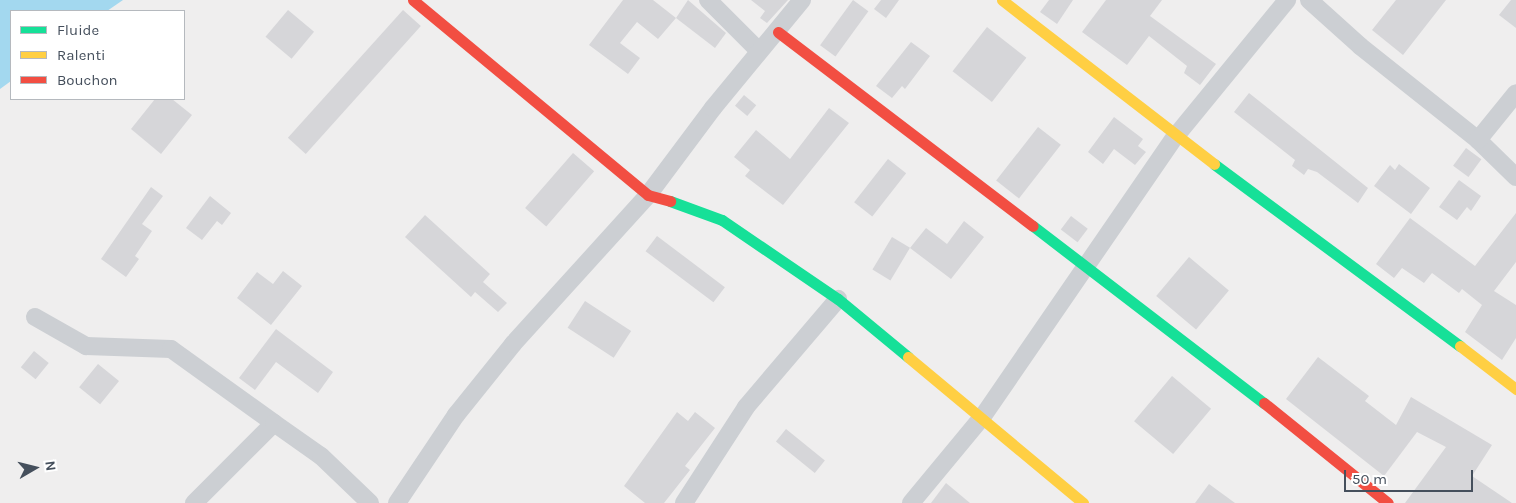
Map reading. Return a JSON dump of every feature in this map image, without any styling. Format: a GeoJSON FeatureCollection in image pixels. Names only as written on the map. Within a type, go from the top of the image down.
{"type":"FeatureCollection","features":[{"type":"Feature","properties":{"kind":"street"},"geometry":{"type":"LineString","coordinates":[[413,0],[648,195],[690,206],[722,220],[838,299],[983,416],[1033,464],[1083,503]]}},
{"type":"Feature","properties":{"kind":"street"},"geometry":{"type":"LineString","coordinates":[[708,0],[759,51]]}},
{"type":"Feature","properties":{"kind":"street"},"geometry":{"type":"LineString","coordinates":[[397,503],[456,415],[513,344],[648,195],[759,51],[778,32],[802,0]]}},
{"type":"Feature","properties":{"kind":"street"},"geometry":{"type":"LineString","coordinates":[[1002,0],[1175,137],[1286,214],[1516,389]]}},
{"type":"Feature","properties":{"kind":"street"},"geometry":{"type":"LineString","coordinates":[[911,503],[983,416],[1175,137],[1287,0]]}},
{"type":"Feature","properties":{"kind":"street"},"geometry":{"type":"LineString","coordinates":[[1309,0],[1360,46],[1478,140],[1516,177]]}},
{"type":"Feature","properties":{"kind":"street"},"geometry":{"type":"LineString","coordinates":[[778,32],[1337,458],[1388,503]]}},
{"type":"Feature","properties":{"kind":"street"},"geometry":{"type":"LineString","coordinates":[[1478,140],[1516,93]]}},
{"type":"Feature","properties":{"kind":"street"},"geometry":{"type":"LineString","coordinates":[[684,503],[746,407],[838,299]]}},
{"type":"Feature","properties":{"kind":"street"},"geometry":{"type":"LineString","coordinates":[[35,317],[86,346],[171,349],[321,456],[370,503]]}},
{"type":"Feature","properties":{"kind":"street"},"geometry":{"type":"LineString","coordinates":[[194,503],[274,423]]}},
{"type":"Feature","properties":{"kind":"water"},"geometry":{"type":"Polygon","coordinates":[[[0,0],[123,0],[108,10],[10,10],[10,82],[0,89],[0,0]]]}},
{"type":"Feature","properties":{"kind":"building"},"geometry":{"type":"Polygon","coordinates":[[[623,0],[653,0],[676,18],[658,39],[637,22],[620,43],[640,58],[628,74],[589,45],[623,0]]]}},
{"type":"Feature","properties":{"kind":"building"},"geometry":{"type":"Polygon","coordinates":[[[688,0],[726,33],[715,48],[676,18],[688,0]]]}},
{"type":"Feature","properties":{"kind":"building"},"geometry":{"type":"Polygon","coordinates":[[[751,0],[788,0],[767,23],[760,18],[765,11],[751,0]]]}},
{"type":"Feature","properties":{"kind":"building"},"geometry":{"type":"Polygon","coordinates":[[[853,0],[868,11],[835,56],[820,45],[853,0]]]}},
{"type":"Feature","properties":{"kind":"building"},"geometry":{"type":"Polygon","coordinates":[[[881,0],[899,0],[886,18],[874,9],[881,0]]]}},
{"type":"Feature","properties":{"kind":"building"},"geometry":{"type":"Polygon","coordinates":[[[1049,0],[1073,0],[1057,24],[1040,12],[1049,0]]]}},
{"type":"Feature","properties":{"kind":"building"},"geometry":{"type":"Polygon","coordinates":[[[1106,0],[1162,0],[1150,16],[1216,64],[1200,85],[1184,73],[1187,66],[1149,36],[1127,65],[1082,32],[1106,0]]]}},
{"type":"Feature","properties":{"kind":"building"},"geometry":{"type":"Polygon","coordinates":[[[1396,0],[1446,0],[1403,55],[1372,30],[1396,0]]]}},
{"type":"Feature","properties":{"kind":"building"},"geometry":{"type":"Polygon","coordinates":[[[1511,0],[1516,0],[1516,28],[1499,15],[1511,0]]]}},
{"type":"Feature","properties":{"kind":"building"},"geometry":{"type":"Polygon","coordinates":[[[288,10],[314,32],[292,59],[266,37],[288,10]]]}},
{"type":"Feature","properties":{"kind":"building"},"geometry":{"type":"Polygon","coordinates":[[[403,10],[421,26],[306,154],[288,138],[403,10]]]}},
{"type":"Feature","properties":{"kind":"building"},"geometry":{"type":"Polygon","coordinates":[[[987,27],[1026,58],[992,102],[953,71],[987,27]]]}},
{"type":"Feature","properties":{"kind":"building"},"geometry":{"type":"Polygon","coordinates":[[[911,42],[930,56],[905,89],[902,86],[892,98],[876,86],[911,42]]]}},
{"type":"Feature","properties":{"kind":"building"},"geometry":{"type":"Polygon","coordinates":[[[1249,93],[1368,188],[1358,203],[1317,172],[1308,169],[1304,175],[1292,166],[1295,160],[1234,112],[1249,93]]]}},
{"type":"Feature","properties":{"kind":"building"},"geometry":{"type":"Polygon","coordinates":[[[744,95],[756,105],[747,116],[735,106],[744,95]]]}},
{"type":"Feature","properties":{"kind":"building"},"geometry":{"type":"Polygon","coordinates":[[[154,100],[173,100],[192,115],[161,154],[131,129],[154,100]]]}},
{"type":"Feature","properties":{"kind":"building"},"geometry":{"type":"Polygon","coordinates":[[[829,108],[849,123],[783,205],[745,176],[750,170],[734,157],[756,130],[790,159],[829,108]]]}},
{"type":"Feature","properties":{"kind":"building"},"geometry":{"type":"Polygon","coordinates":[[[1114,117],[1143,139],[1138,146],[1146,152],[1135,165],[1114,149],[1103,164],[1088,152],[1114,117]]]}},
{"type":"Feature","properties":{"kind":"building"},"geometry":{"type":"Polygon","coordinates":[[[1038,127],[1061,145],[1019,198],[996,181],[1038,127]]]}},
{"type":"Feature","properties":{"kind":"building"},"geometry":{"type":"Polygon","coordinates":[[[1466,148],[1481,159],[1468,177],[1453,166],[1466,148]]]}},
{"type":"Feature","properties":{"kind":"building"},"geometry":{"type":"Polygon","coordinates":[[[573,153],[594,171],[546,226],[525,208],[573,153]]]}},
{"type":"Feature","properties":{"kind":"building"},"geometry":{"type":"Polygon","coordinates":[[[888,159],[906,173],[872,217],[854,202],[888,159]]]}},
{"type":"Feature","properties":{"kind":"building"},"geometry":{"type":"Polygon","coordinates":[[[1399,164],[1430,188],[1411,214],[1374,186],[1390,165],[1395,170],[1399,164]]]}},
{"type":"Feature","properties":{"kind":"building"},"geometry":{"type":"Polygon","coordinates":[[[1459,180],[1481,196],[1471,211],[1467,207],[1457,220],[1439,207],[1459,180]]]}},
{"type":"Feature","properties":{"kind":"building"},"geometry":{"type":"Polygon","coordinates":[[[151,187],[163,196],[142,224],[152,231],[135,256],[139,259],[126,277],[101,259],[151,187]]]}},
{"type":"Feature","properties":{"kind":"building"},"geometry":{"type":"Polygon","coordinates":[[[210,196],[231,213],[222,225],[217,221],[202,240],[186,228],[210,196]]]}},
{"type":"Feature","properties":{"kind":"building"},"geometry":{"type":"Polygon","coordinates":[[[1516,213],[1516,262],[1494,291],[1516,305],[1516,338],[1502,360],[1465,332],[1482,305],[1462,289],[1459,293],[1432,273],[1424,283],[1402,268],[1394,278],[1376,264],[1410,218],[1475,266],[1516,213]]]}},
{"type":"Feature","properties":{"kind":"building"},"geometry":{"type":"Polygon","coordinates":[[[425,215],[490,274],[483,282],[507,303],[498,312],[475,292],[471,297],[405,237],[425,215]]]}},
{"type":"Feature","properties":{"kind":"building"},"geometry":{"type":"Polygon","coordinates":[[[1071,216],[1088,229],[1078,242],[1061,230],[1071,216]]]}},
{"type":"Feature","properties":{"kind":"building"},"geometry":{"type":"Polygon","coordinates":[[[964,221],[984,237],[951,279],[910,248],[926,228],[947,244],[964,221]]]}},
{"type":"Feature","properties":{"kind":"building"},"geometry":{"type":"Polygon","coordinates":[[[657,236],[725,287],[713,302],[646,251],[657,236]]]}},
{"type":"Feature","properties":{"kind":"building"},"geometry":{"type":"Polygon","coordinates":[[[892,237],[910,248],[890,280],[872,270],[892,237]]]}},
{"type":"Feature","properties":{"kind":"building"},"geometry":{"type":"Polygon","coordinates":[[[1189,257],[1229,290],[1196,329],[1156,296],[1189,257]]]}},
{"type":"Feature","properties":{"kind":"building"},"geometry":{"type":"Polygon","coordinates":[[[283,271],[302,286],[271,325],[237,298],[257,272],[273,284],[283,271]]]}},
{"type":"Feature","properties":{"kind":"building"},"geometry":{"type":"Polygon","coordinates":[[[585,301],[631,331],[614,358],[568,328],[585,301]]]}},
{"type":"Feature","properties":{"kind":"building"},"geometry":{"type":"Polygon","coordinates":[[[276,329],[333,372],[318,393],[276,362],[255,390],[239,378],[276,329]]]}},
{"type":"Feature","properties":{"kind":"building"},"geometry":{"type":"Polygon","coordinates":[[[34,351],[49,363],[36,379],[21,367],[34,351]]]}},
{"type":"Feature","properties":{"kind":"building"},"geometry":{"type":"Polygon","coordinates":[[[1318,357],[1369,396],[1365,401],[1396,425],[1411,397],[1492,445],[1472,476],[1512,503],[1405,503],[1446,447],[1417,432],[1384,476],[1286,399],[1318,357]]]}},
{"type":"Feature","properties":{"kind":"building"},"geometry":{"type":"Polygon","coordinates":[[[98,364],[119,381],[100,404],[79,387],[98,364]]]}},
{"type":"Feature","properties":{"kind":"building"},"geometry":{"type":"Polygon","coordinates":[[[1172,376],[1211,409],[1173,454],[1134,421],[1172,376]]]}},
{"type":"Feature","properties":{"kind":"building"},"geometry":{"type":"Polygon","coordinates":[[[677,412],[688,421],[695,412],[715,428],[685,466],[690,470],[664,503],[645,503],[624,486],[677,412]]]}},
{"type":"Feature","properties":{"kind":"building"},"geometry":{"type":"Polygon","coordinates":[[[786,429],[825,460],[815,473],[776,441],[786,429]]]}},
{"type":"Feature","properties":{"kind":"building"},"geometry":{"type":"Polygon","coordinates":[[[946,483],[970,503],[931,503],[946,483]]]}},
{"type":"Feature","properties":{"kind":"building"},"geometry":{"type":"Polygon","coordinates":[[[1209,484],[1235,503],[1195,503],[1209,484]]]}},
{"type":"Feature","properties":{"kind":"traffic: fast"},"geometry":{"type":"LineString","coordinates":[[1214,164],[1460,346]]}},
{"type":"Feature","properties":{"kind":"traffic: fast"},"geometry":{"type":"LineString","coordinates":[[670,201],[722,220],[838,299],[908,357]]}},
{"type":"Feature","properties":{"kind":"traffic: fast"},"geometry":{"type":"LineString","coordinates":[[1033,226],[1264,403]]}},
{"type":"Feature","properties":{"kind":"traffic: slow"},"geometry":{"type":"LineString","coordinates":[[1002,0],[1214,164]]}},
{"type":"Feature","properties":{"kind":"traffic: slow"},"geometry":{"type":"LineString","coordinates":[[1460,346],[1516,389]]}},
{"type":"Feature","properties":{"kind":"traffic: slow"},"geometry":{"type":"LineString","coordinates":[[908,357],[1083,503]]}},
{"type":"Feature","properties":{"kind":"traffic: jam"},"geometry":{"type":"LineString","coordinates":[[413,0],[648,195],[670,201]]}},
{"type":"Feature","properties":{"kind":"traffic: jam"},"geometry":{"type":"LineString","coordinates":[[778,32],[1033,226]]}},
{"type":"Feature","properties":{"kind":"traffic: jam"},"geometry":{"type":"LineString","coordinates":[[1264,403],[1388,503]]}}]}
